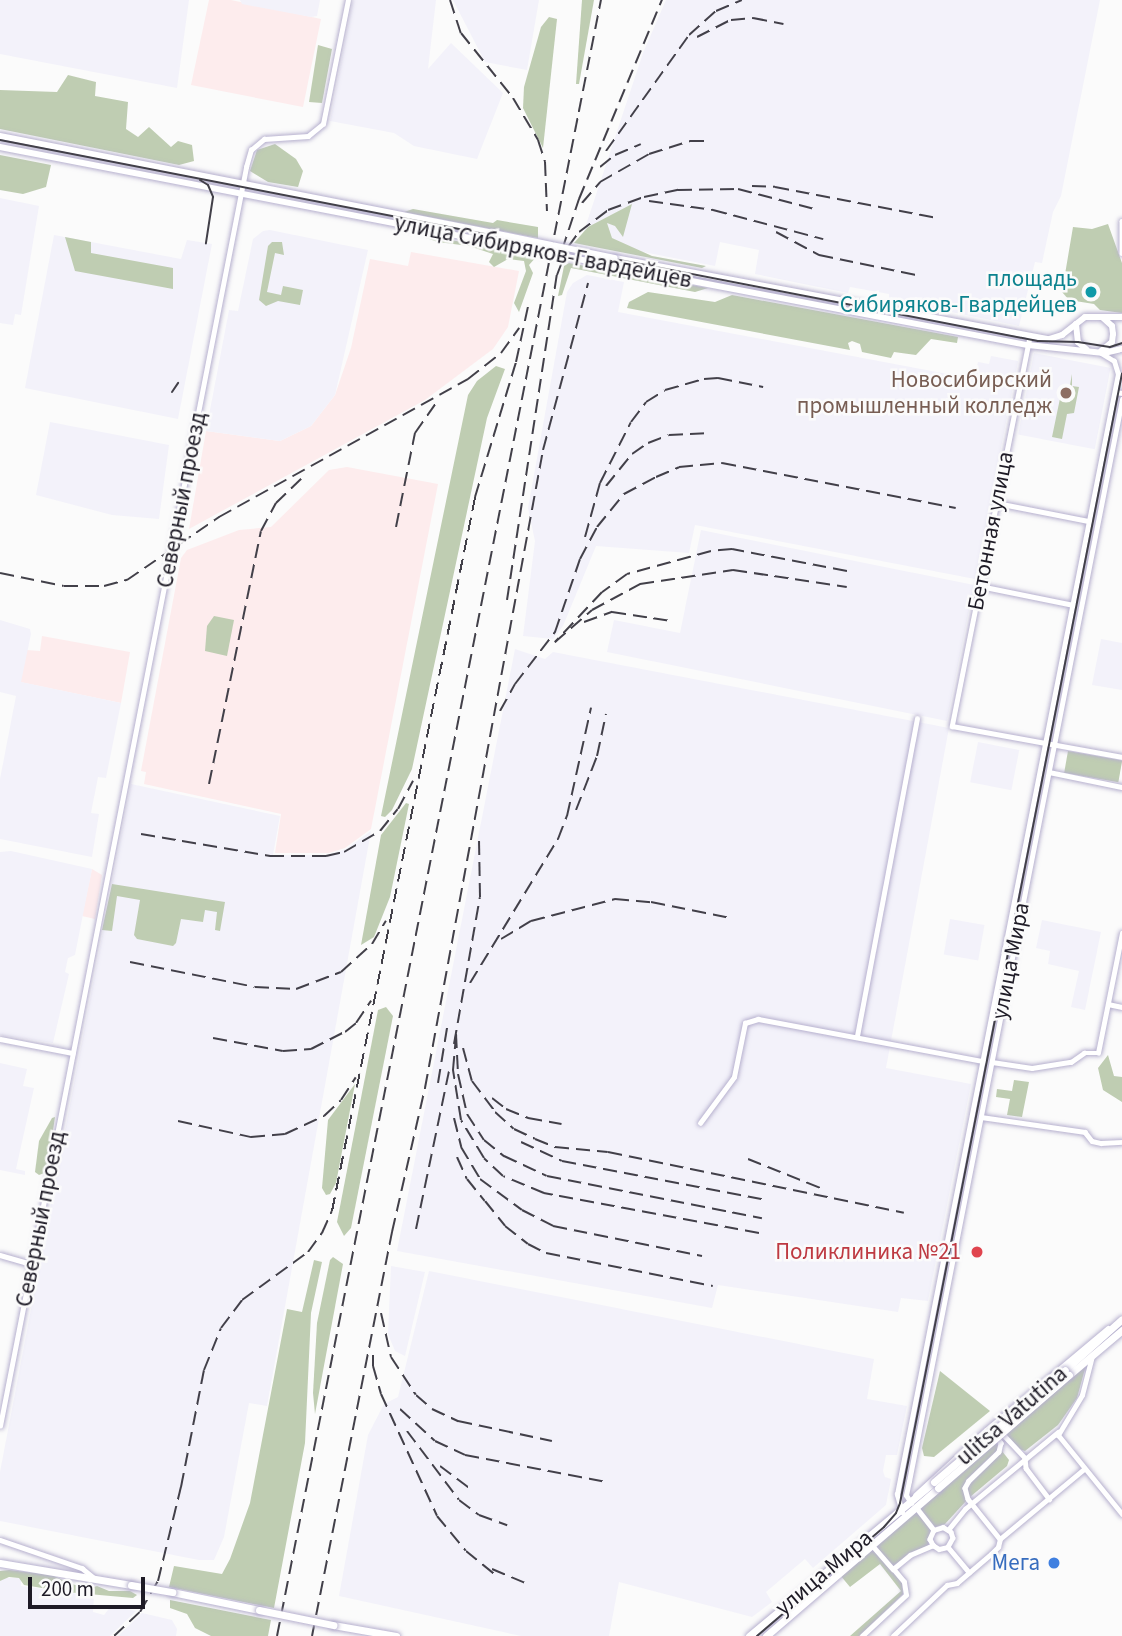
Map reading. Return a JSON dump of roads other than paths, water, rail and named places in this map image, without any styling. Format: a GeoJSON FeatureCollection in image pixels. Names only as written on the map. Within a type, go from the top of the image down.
{"type":"FeatureCollection","features":[{"type":"Feature","properties":{"kind":"main road","name":"улица Сибиряков-Гвардейцев"},"geometry":{"type":"LineString","coordinates":[[0,136],[498,234],[614,262]]}},
{"type":"Feature","properties":{"kind":"main road","name":"улица Сибиряков-Гвардейцев"},"geometry":{"type":"LineString","coordinates":[[0,147],[496,243],[614,262],[906,317],[1053,339],[1076,324]]}},
{"type":"Feature","properties":{"kind":"main road"},"geometry":{"type":"LineString","coordinates":[[1098,352],[1106,349],[1113,334],[1112,326],[1100,316]]}},
{"type":"Feature","properties":{"kind":"main road","name":"улица Сибиряков-Гвардейцев"},"geometry":{"type":"LineString","coordinates":[[906,317],[1028,345],[1088,351]]}},
{"type":"Feature","properties":{"kind":"main road"},"geometry":{"type":"LineString","coordinates":[[1121,317],[1085,317],[1076,324],[1078,342],[1088,351],[1122,349]]}},
{"type":"Feature","properties":{"kind":"main road","name":"ulitsa Vatutina"},"geometry":{"type":"LineString","coordinates":[[913,1503],[1067,1373],[1122,1318]]}},
{"type":"Feature","properties":{"kind":"main road","name":"ulitsa Vatutina"},"geometry":{"type":"LineString","coordinates":[[1067,1373],[1122,1329]]}},
{"type":"Feature","properties":{"kind":"main road","name":"улица Мира"},"geometry":{"type":"LineString","coordinates":[[766,1636],[872,1545],[913,1503]]}},
{"type":"Feature","properties":{"kind":"main road","name":"улица Мира"},"geometry":{"type":"LineString","coordinates":[[749,1636],[903,1513]]}},
{"type":"Feature","properties":{"kind":"main road"},"geometry":{"type":"LineString","coordinates":[[0,1563],[93,1577],[396,1636]]}},
{"type":"Feature","properties":{"kind":"street","name":"Северный проезд"},"geometry":{"type":"LineString","coordinates":[[0,1426],[251,150],[257,144],[275,136],[308,136],[323,124],[348,0]]}},
{"type":"Feature","properties":{"kind":"street"},"geometry":{"type":"LineString","coordinates":[[1122,221],[1122,253]]}},
{"type":"Feature","properties":{"kind":"street","name":"Бетонная улица"},"geometry":{"type":"LineString","coordinates":[[1030,337],[952,726],[1045,743]]}},
{"type":"Feature","properties":{"kind":"street"},"geometry":{"type":"LineString","coordinates":[[1098,352],[1108,356],[1117,367],[1115,391],[1122,393]]}},
{"type":"Feature","properties":{"kind":"street","name":"улица Мира"},"geometry":{"type":"LineString","coordinates":[[903,1513],[897,1494],[1115,391]]}},
{"type":"Feature","properties":{"kind":"street","name":"улица Мира"},"geometry":{"type":"LineString","coordinates":[[913,1503],[906,1495],[1122,399]]}},
{"type":"Feature","properties":{"kind":"street"},"geometry":{"type":"LineString","coordinates":[[996,503],[1089,521]]}},
{"type":"Feature","properties":{"kind":"street"},"geometry":{"type":"LineString","coordinates":[[980,586],[1073,605]]}},
{"type":"Feature","properties":{"kind":"street"},"geometry":{"type":"LineString","coordinates":[[857,1036],[918,719]]}},
{"type":"Feature","properties":{"kind":"street"},"geometry":{"type":"LineString","coordinates":[[1045,743],[1122,757]]}},
{"type":"Feature","properties":{"kind":"street"},"geometry":{"type":"LineString","coordinates":[[1049,772],[1122,786]]}},
{"type":"Feature","properties":{"kind":"street"},"geometry":{"type":"LineString","coordinates":[[700,1123],[734,1077],[745,1023],[758,1019],[1032,1068],[1071,1062],[1084,1054],[1098,1053],[1122,933]]}},
{"type":"Feature","properties":{"kind":"street"},"geometry":{"type":"LineString","coordinates":[[1108,1004],[1122,1007]]}},
{"type":"Feature","properties":{"kind":"street"},"geometry":{"type":"LineString","coordinates":[[0,1039],[73,1053]]}},
{"type":"Feature","properties":{"kind":"street"},"geometry":{"type":"LineString","coordinates":[[972,1115],[1085,1132],[1092,1141],[1101,1143],[1122,1142]]}},
{"type":"Feature","properties":{"kind":"street"},"geometry":{"type":"LineString","coordinates":[[0,1255],[32,1264]]}},
{"type":"Feature","properties":{"kind":"street"},"geometry":{"type":"LineString","coordinates":[[934,1530],[913,1503],[923,1485],[991,1425],[1122,1318]]}},
{"type":"Feature","properties":{"kind":"street"},"geometry":{"type":"LineString","coordinates":[[925,1354],[934,1356]]}},
{"type":"Feature","properties":{"kind":"street"},"geometry":{"type":"LineString","coordinates":[[948,1530],[971,1503],[1058,1432],[1082,1395],[1092,1355]]}},
{"type":"Feature","properties":{"kind":"street"},"geometry":{"type":"LineString","coordinates":[[991,1425],[1025,1458],[1026,1468],[1049,1499]]}},
{"type":"Feature","properties":{"kind":"street"},"geometry":{"type":"LineString","coordinates":[[991,1425],[1001,1447],[965,1488],[971,1503],[1000,1539]]}},
{"type":"Feature","properties":{"kind":"street"},"geometry":{"type":"LineString","coordinates":[[1058,1432],[1084,1469],[1122,1514]]}},
{"type":"Feature","properties":{"kind":"street"},"geometry":{"type":"LineString","coordinates":[[893,1636],[947,1585],[957,1583],[998,1547],[1000,1539],[1084,1469]]}},
{"type":"Feature","properties":{"kind":"street"},"geometry":{"type":"LineString","coordinates":[[909,1481],[923,1485]]}},
{"type":"Feature","properties":{"kind":"street"},"geometry":{"type":"LineString","coordinates":[[943,1527],[948,1530],[953,1538],[948,1547],[942,1549],[933,1545],[930,1539],[934,1530],[943,1527]]}},
{"type":"Feature","properties":{"kind":"street"},"geometry":{"type":"LineString","coordinates":[[0,1540],[82,1568],[93,1577]]}},
{"type":"Feature","properties":{"kind":"street"},"geometry":{"type":"LineString","coordinates":[[862,1636],[906,1595],[904,1582],[872,1545]]}},
{"type":"Feature","properties":{"kind":"street"},"geometry":{"type":"LineString","coordinates":[[892,1569],[910,1555],[933,1545]]}},
{"type":"Feature","properties":{"kind":"street"},"geometry":{"type":"LineString","coordinates":[[948,1547],[969,1572]]}},
{"type":"Feature","properties":{"kind":"street"},"geometry":{"type":"LineString","coordinates":[[0,1568],[11,1564]]}},
{"type":"Feature","properties":{"kind":"tram line"},"geometry":{"type":"LineString","coordinates":[[0,140],[1038,341],[1078,342],[1110,347],[1122,343]]}},
{"type":"Feature","properties":{"kind":"tram line"},"geometry":{"type":"LineString","coordinates":[[200,180],[208,185],[213,197],[206,243]]}},
{"type":"Feature","properties":{"kind":"tram line"},"geometry":{"type":"LineString","coordinates":[[757,1636],[884,1527],[896,1513],[900,1503],[1122,374]]}},
{"type":"Feature","properties":{"kind":"tram line"},"geometry":{"type":"LineString","coordinates":[[172,392],[178,383]]}},
{"type":"Feature","properties":{"kind":"railway"},"geometry":{"type":"LineString","coordinates":[[450,0],[461,33],[513,98],[538,140],[545,162],[547,211]]}},
{"type":"Feature","properties":{"kind":"railway"},"geometry":{"type":"LineString","coordinates":[[277,1636],[601,0]]}},
{"type":"Feature","properties":{"kind":"railway"},"geometry":{"type":"LineString","coordinates":[[562,250],[579,199],[662,0]]}},
{"type":"Feature","properties":{"kind":"railway"},"geometry":{"type":"LineString","coordinates":[[606,151],[689,35],[716,11],[742,0]]}},
{"type":"Feature","properties":{"kind":"railway"},"geometry":{"type":"LineString","coordinates":[[697,37],[731,20],[753,18],[783,24]]}},
{"type":"Feature","properties":{"kind":"railway"},"geometry":{"type":"LineString","coordinates":[[582,203],[600,182],[649,154],[690,141],[706,141]]}},
{"type":"Feature","properties":{"kind":"railway"},"geometry":{"type":"LineString","coordinates":[[600,167],[615,155],[641,144]]}},
{"type":"Feature","properties":{"kind":"railway"},"geometry":{"type":"LineString","coordinates":[[752,186],[775,187],[933,217]]}},
{"type":"Feature","properties":{"kind":"railway"},"geometry":{"type":"LineString","coordinates":[[507,600],[557,275],[568,247],[579,232],[608,210],[644,197],[678,190],[738,189],[815,209]]}},
{"type":"Feature","properties":{"kind":"railway"},"geometry":{"type":"LineString","coordinates":[[649,201],[713,210],[823,239]]}},
{"type":"Feature","properties":{"kind":"railway"},"geometry":{"type":"LineString","coordinates":[[776,232],[819,255],[921,276]]}},
{"type":"Feature","properties":{"kind":"railway"},"geometry":{"type":"LineString","coordinates":[[312,1636],[392,1232],[425,1088],[543,450],[588,283]]}},
{"type":"Feature","properties":{"kind":"railway"},"geometry":{"type":"LineString","coordinates":[[114,1636],[140,1612],[158,1581],[181,1487],[204,1370],[221,1328],[242,1300],[308,1252],[322,1233],[332,1211],[475,497],[516,362],[529,302]]}},
{"type":"Feature","properties":{"kind":"railway"},"geometry":{"type":"LineString","coordinates":[[0,573],[64,586],[104,586],[127,580],[219,517],[468,379],[501,353],[519,328]]}},
{"type":"Feature","properties":{"kind":"railway"},"geometry":{"type":"LineString","coordinates":[[585,537],[600,483],[631,422],[646,402],[665,390],[704,379],[718,378],[763,387]]}},
{"type":"Feature","properties":{"kind":"railway"},"geometry":{"type":"LineString","coordinates":[[396,527],[415,433],[437,401]]}},
{"type":"Feature","properties":{"kind":"railway"},"geometry":{"type":"LineString","coordinates":[[606,486],[632,454],[648,443],[669,435],[711,433]]}},
{"type":"Feature","properties":{"kind":"railway"},"geometry":{"type":"LineString","coordinates":[[500,711],[515,684],[555,632],[580,559],[597,527],[624,494],[656,477],[679,467],[722,463],[956,508]]}},
{"type":"Feature","properties":{"kind":"railway"},"geometry":{"type":"LineString","coordinates":[[209,784],[261,531],[276,503],[301,479]]}},
{"type":"Feature","properties":{"kind":"railway"},"geometry":{"type":"LineString","coordinates":[[847,571],[732,549],[711,551],[627,574],[602,592],[555,642],[592,610],[640,584],[733,570],[847,587]]}},
{"type":"Feature","properties":{"kind":"railway"},"geometry":{"type":"LineString","coordinates":[[584,622],[612,612],[671,621]]}},
{"type":"Feature","properties":{"kind":"railway"},"geometry":{"type":"LineString","coordinates":[[470,983],[558,839],[567,816],[591,708]]}},
{"type":"Feature","properties":{"kind":"railway"},"geometry":{"type":"LineString","coordinates":[[576,810],[597,756],[606,714]]}},
{"type":"Feature","properties":{"kind":"railway"},"geometry":{"type":"LineString","coordinates":[[141,834],[270,856],[326,856],[344,852],[380,831],[398,809],[413,781]]}},
{"type":"Feature","properties":{"kind":"railway"},"geometry":{"type":"LineString","coordinates":[[454,1044],[480,897],[479,840]]}},
{"type":"Feature","properties":{"kind":"railway"},"geometry":{"type":"LineString","coordinates":[[501,939],[531,921],[615,899],[651,902],[730,918]]}},
{"type":"Feature","properties":{"kind":"railway"},"geometry":{"type":"LineString","coordinates":[[130,962],[255,987],[296,989],[341,972],[372,944],[386,921]]}},
{"type":"Feature","properties":{"kind":"railway"},"geometry":{"type":"LineString","coordinates":[[213,1038],[283,1051],[311,1049],[345,1032],[356,1023],[371,1001]]}},
{"type":"Feature","properties":{"kind":"railway"},"geometry":{"type":"LineString","coordinates":[[438,1083],[447,1028]]}},
{"type":"Feature","properties":{"kind":"railway"},"geometry":{"type":"LineString","coordinates":[[759,1233],[544,1193],[503,1176],[484,1158],[461,1120],[453,1070],[456,1034],[458,1074],[467,1114],[484,1140],[504,1156],[547,1176],[762,1218]]}},
{"type":"Feature","properties":{"kind":"railway"},"geometry":{"type":"LineString","coordinates":[[463,1048],[472,1081],[495,1112],[514,1129],[555,1147],[608,1152],[904,1213]]}},
{"type":"Feature","properties":{"kind":"railway"},"geometry":{"type":"LineString","coordinates":[[416,1229],[449,1071]]}},
{"type":"Feature","properties":{"kind":"railway"},"geometry":{"type":"LineString","coordinates":[[178,1121],[251,1137],[285,1134],[324,1116],[341,1100],[356,1077]]}},
{"type":"Feature","properties":{"kind":"railway"},"geometry":{"type":"LineString","coordinates":[[492,1098],[506,1109],[528,1118],[561,1124]]}},
{"type":"Feature","properties":{"kind":"railway"},"geometry":{"type":"LineString","coordinates":[[454,1118],[461,1147],[480,1179],[522,1210],[553,1226],[702,1256]]}},
{"type":"Feature","properties":{"kind":"railway"},"geometry":{"type":"LineString","coordinates":[[521,1142],[562,1161],[766,1200]]}},
{"type":"Feature","properties":{"kind":"railway"},"geometry":{"type":"LineString","coordinates":[[457,1157],[467,1179],[505,1226],[528,1244],[546,1253],[713,1286]]}},
{"type":"Feature","properties":{"kind":"railway"},"geometry":{"type":"LineString","coordinates":[[748,1159],[823,1189]]}},
{"type":"Feature","properties":{"kind":"railway"},"geometry":{"type":"LineString","coordinates":[[381,1313],[391,1357],[416,1395],[432,1409],[458,1421],[552,1441]]}},
{"type":"Feature","properties":{"kind":"railway"},"geometry":{"type":"LineString","coordinates":[[373,1355],[373,1366],[381,1394],[437,1516],[466,1551],[498,1577]]}},
{"type":"Feature","properties":{"kind":"railway"},"geometry":{"type":"LineString","coordinates":[[400,1409],[435,1441],[465,1455],[606,1482]]}},
{"type":"Feature","properties":{"kind":"railway"},"geometry":{"type":"LineString","coordinates":[[407,1431],[459,1500],[479,1515],[507,1525]]}},
{"type":"Feature","properties":{"kind":"railway"},"geometry":{"type":"LineString","coordinates":[[440,1466],[472,1490]]}},
{"type":"Feature","properties":{"kind":"railway"},"geometry":{"type":"LineString","coordinates":[[492,1569],[530,1585]]}},
{"type":"Feature","properties":{"kind":"place","name":"площадь Сибиряков-Гвардейцев"},"geometry":{"type":"Point","coordinates":[1091,292]}},
{"type":"Feature","properties":{"kind":"place","name":"Новосибирский промышленный колледж"},"geometry":{"type":"Point","coordinates":[1066,393]}},
{"type":"Feature","properties":{"kind":"place","name":"Поликлиника №21"},"geometry":{"type":"Point","coordinates":[977,1252]}},
{"type":"Feature","properties":{"kind":"place","name":"Мега"},"geometry":{"type":"Point","coordinates":[1054,1563]}}]}
